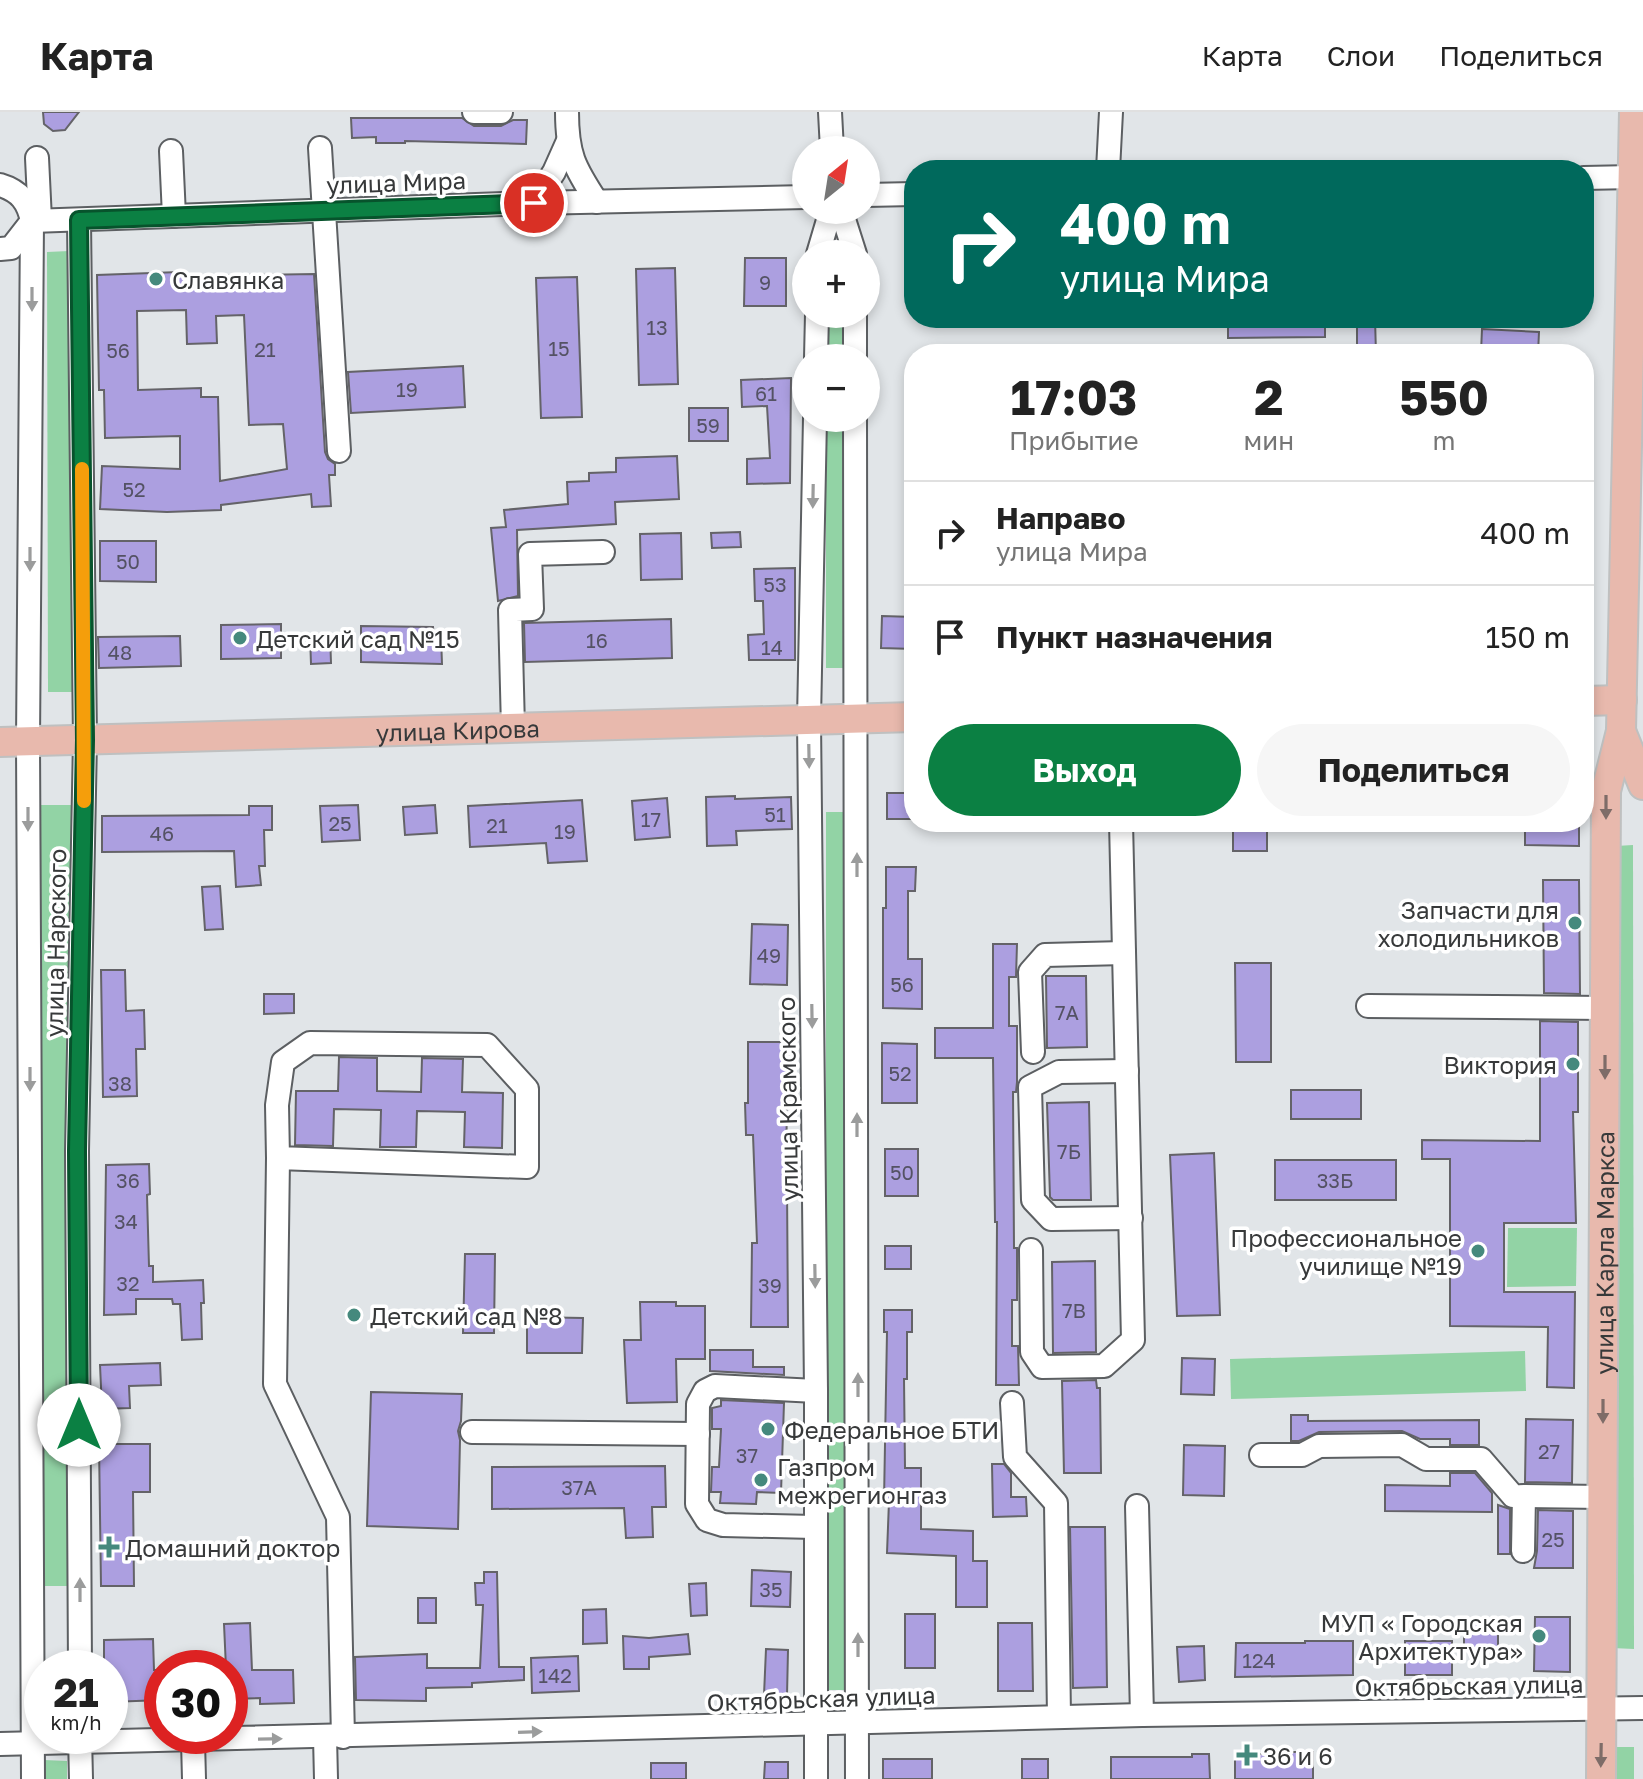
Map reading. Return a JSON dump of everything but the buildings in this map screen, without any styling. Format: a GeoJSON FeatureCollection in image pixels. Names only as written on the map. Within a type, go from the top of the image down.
{"type":"FeatureCollection","features":[{"type":"Feature","properties":{"kind":"main road","name":"улица Карла Маркса"},"geometry":{"type":"LineString","coordinates":[[1634,112],[1622,700],[1643,785]]}},
{"type":"Feature","properties":{"kind":"main road"},"geometry":{"type":"LineString","coordinates":[[1594,701],[1622,700]]}},
{"type":"Feature","properties":{"kind":"main road","name":"улица Кирова"},"geometry":{"type":"LineString","coordinates":[[14,742],[904,717]]}},
{"type":"Feature","properties":{"kind":"main road","name":"улица Карла Маркса"},"geometry":{"type":"LineString","coordinates":[[1601,1779],[1606,791],[1630,739]]}},
{"type":"Feature","properties":{"kind":"street"},"geometry":{"type":"LineString","coordinates":[[474,112],[501,112]]}},
{"type":"Feature","properties":{"kind":"street"},"geometry":{"type":"LineString","coordinates":[[567,112],[567,143],[578,173],[597,202]]}},
{"type":"Feature","properties":{"kind":"street"},"geometry":{"type":"LineString","coordinates":[[830,112],[831,136]]}},
{"type":"Feature","properties":{"kind":"street"},"geometry":{"type":"LineString","coordinates":[[1109,160],[1111,112]]}},
{"type":"Feature","properties":{"kind":"street"},"geometry":{"type":"LineString","coordinates":[[534,203],[554,172],[567,143]]}},
{"type":"Feature","properties":{"kind":"street"},"geometry":{"type":"LineString","coordinates":[[320,148],[339,451]]}},
{"type":"Feature","properties":{"kind":"street"},"geometry":{"type":"LineString","coordinates":[[171,151],[174,216]]}},
{"type":"Feature","properties":{"kind":"street","name":"улица Нарского"},"geometry":{"type":"LineString","coordinates":[[31,1650],[14,742],[37,158]]}},
{"type":"Feature","properties":{"kind":"street"},"geometry":{"type":"LineString","coordinates":[[1594,178],[1633,177]]}},
{"type":"Feature","properties":{"kind":"street"},"geometry":{"type":"LineString","coordinates":[[0,185],[13,189],[28,204],[36,221],[11,248],[0,249]]}},
{"type":"Feature","properties":{"kind":"street"},"geometry":{"type":"LineString","coordinates":[[880,195],[904,194]]}},
{"type":"Feature","properties":{"kind":"street","name":"улица Мира"},"geometry":{"type":"LineString","coordinates":[[36,221],[534,203],[792,197]]}},
{"type":"Feature","properties":{"kind":"street","name":"улица Нарского"},"geometry":{"type":"LineString","coordinates":[[79,220],[85,740],[77,1151],[80,1650]]}},
{"type":"Feature","properties":{"kind":"street","name":"улица Крамского"},"geometry":{"type":"LineString","coordinates":[[815,432],[809,720],[816,1391],[816,1779]]}},
{"type":"Feature","properties":{"kind":"street"},"geometry":{"type":"LineString","coordinates":[[855,432],[857,1779]]}},
{"type":"Feature","properties":{"kind":"street"},"geometry":{"type":"LineString","coordinates":[[513,728],[510,610],[532,609],[530,554],[603,552]]}},
{"type":"Feature","properties":{"kind":"street"},"geometry":{"type":"LineString","coordinates":[[1031,1250],[1032,1352],[1042,1367],[1104,1366],[1133,1340],[1121,832]]}},
{"type":"Feature","properties":{"kind":"street"},"geometry":{"type":"LineString","coordinates":[[1033,1052],[1030,972],[1045,955],[1124,953]]}},
{"type":"Feature","properties":{"kind":"street"},"geometry":{"type":"LineString","coordinates":[[1368,1006],[1605,1008]]}},
{"type":"Feature","properties":{"kind":"street"},"geometry":{"type":"LineString","coordinates":[[278,1158],[527,1167],[527,1089],[487,1045],[310,1043],[283,1062],[277,1105],[275,1384],[338,1517],[334,1737],[326,1779]]}},
{"type":"Feature","properties":{"kind":"street"},"geometry":{"type":"LineString","coordinates":[[1127,1071],[1059,1072],[1030,1087],[1033,1200],[1051,1219],[1131,1218]]}},
{"type":"Feature","properties":{"kind":"street"},"geometry":{"type":"LineString","coordinates":[[814,1527],[723,1525],[707,1520],[697,1504],[698,1404],[705,1391],[715,1386],[816,1391]]}},
{"type":"Feature","properties":{"kind":"street"},"geometry":{"type":"LineString","coordinates":[[1012,1403],[1015,1457],[1056,1503],[1059,1717]]}},
{"type":"Feature","properties":{"kind":"street"},"geometry":{"type":"LineString","coordinates":[[472,1432],[698,1434]]}},
{"type":"Feature","properties":{"kind":"street"},"geometry":{"type":"LineString","coordinates":[[1261,1455],[1302,1455],[1319,1446],[1402,1445],[1426,1459],[1481,1459],[1513,1496],[1603,1497]]}},
{"type":"Feature","properties":{"kind":"street"},"geometry":{"type":"LineString","coordinates":[[1523,1551],[1524,1496]]}},
{"type":"Feature","properties":{"kind":"street"},"geometry":{"type":"LineString","coordinates":[[1137,1506],[1142,1715]]}},
{"type":"Feature","properties":{"kind":"street","name":"Октябрьская улица"},"geometry":{"type":"LineString","coordinates":[[248,1739],[1142,1715],[1643,1708]]}},
{"type":"Feature","properties":{"kind":"street","name":"Октябрьская улица"},"geometry":{"type":"LineString","coordinates":[[0,1744],[24,1743]]}},
{"type":"Feature","properties":{"kind":"street","name":"улица Нарского"},"geometry":{"type":"LineString","coordinates":[[33,1754],[33,1779]]}},
{"type":"Feature","properties":{"kind":"street"},"geometry":{"type":"LineString","coordinates":[[80,1754],[81,1779]]}},
{"type":"Feature","properties":{"kind":"street"},"geometry":{"type":"LineString","coordinates":[[193,1754],[194,1779]]}},
{"type":"Feature","properties":{"kind":"green space"},"geometry":{"type":"Polygon","coordinates":[[[69,251],[73,692],[48,692],[47,252],[69,251]]]}},
{"type":"Feature","properties":{"kind":"green space"},"geometry":{"type":"Polygon","coordinates":[[[826,328],[843,328],[843,344],[826,344],[826,328]]]}},
{"type":"Feature","properties":{"kind":"green space"},"geometry":{"type":"Polygon","coordinates":[[[826,432],[844,432],[844,668],[826,668],[826,432]]]}},
{"type":"Feature","properties":{"kind":"green space"},"geometry":{"type":"Polygon","coordinates":[[[39,805],[72,805],[68,1586],[43,1586],[39,805]]]}},
{"type":"Feature","properties":{"kind":"green space"},"geometry":{"type":"Polygon","coordinates":[[[826,812],[849,812],[849,1690],[826,1690],[826,812]]]}},
{"type":"Feature","properties":{"kind":"green space"},"geometry":{"type":"Polygon","coordinates":[[[1633,845],[1634,1649],[1612,1648],[1616,846],[1633,845]]]}},
{"type":"Feature","properties":{"kind":"green space"},"geometry":{"type":"Polygon","coordinates":[[[1508,1228],[1577,1228],[1576,1286],[1507,1287],[1508,1228]]]}},
{"type":"Feature","properties":{"kind":"green space"},"geometry":{"type":"Polygon","coordinates":[[[1525,1351],[1526,1391],[1231,1399],[1230,1359],[1525,1351]]]}},
{"type":"Feature","properties":{"kind":"green space"},"geometry":{"type":"Polygon","coordinates":[[[1609,1747],[1634,1747],[1634,1779],[1609,1779],[1609,1747]]]}},
{"type":"Feature","properties":{"kind":"green space"},"geometry":{"type":"Polygon","coordinates":[[[44,1760],[67,1761],[67,1779],[45,1779],[44,1760]]]}},
{"type":"Feature","properties":{"kind":"slow traffic"},"geometry":{"type":"LineString","coordinates":[[82,469],[84,801]]}},
{"type":"Feature","properties":{"kind":"place","name":"Славянка"},"geometry":{"type":"Point","coordinates":[156,279]}},
{"type":"Feature","properties":{"kind":"place","name":"Детский сад №15"},"geometry":{"type":"Point","coordinates":[240,638]}},
{"type":"Feature","properties":{"kind":"place","name":"Запчасти для холодильников"},"geometry":{"type":"Point","coordinates":[1575,923]}},
{"type":"Feature","properties":{"kind":"place","name":"Виктория"},"geometry":{"type":"Point","coordinates":[1573,1064]}},
{"type":"Feature","properties":{"kind":"place","name":"Профессиональное училище №19"},"geometry":{"type":"Point","coordinates":[1478,1251]}},
{"type":"Feature","properties":{"kind":"place","name":"Детский сад №8"},"geometry":{"type":"Point","coordinates":[354,1315]}},
{"type":"Feature","properties":{"kind":"place","name":"Федеральное БТИ"},"geometry":{"type":"Point","coordinates":[768,1429]}},
{"type":"Feature","properties":{"kind":"place","name":"Газпром межрегионгаз"},"geometry":{"type":"Point","coordinates":[761,1480]}},
{"type":"Feature","properties":{"kind":"place","name":"Домашний доктор"},"geometry":{"type":"Point","coordinates":[109,1547]}},
{"type":"Feature","properties":{"kind":"place","name":"МУП « Городская Архитектура»"},"geometry":{"type":"Point","coordinates":[1539,1636]}},
{"type":"Feature","properties":{"kind":"place","name":"36 и 6"},"geometry":{"type":"Point","coordinates":[1247,1755]}},
{"type":"Feature","properties":{"kind":"route"},"geometry":{"type":"LineString","coordinates":[[79,1425],[77,1151],[85,740],[79,220],[534,203]]}}]}
